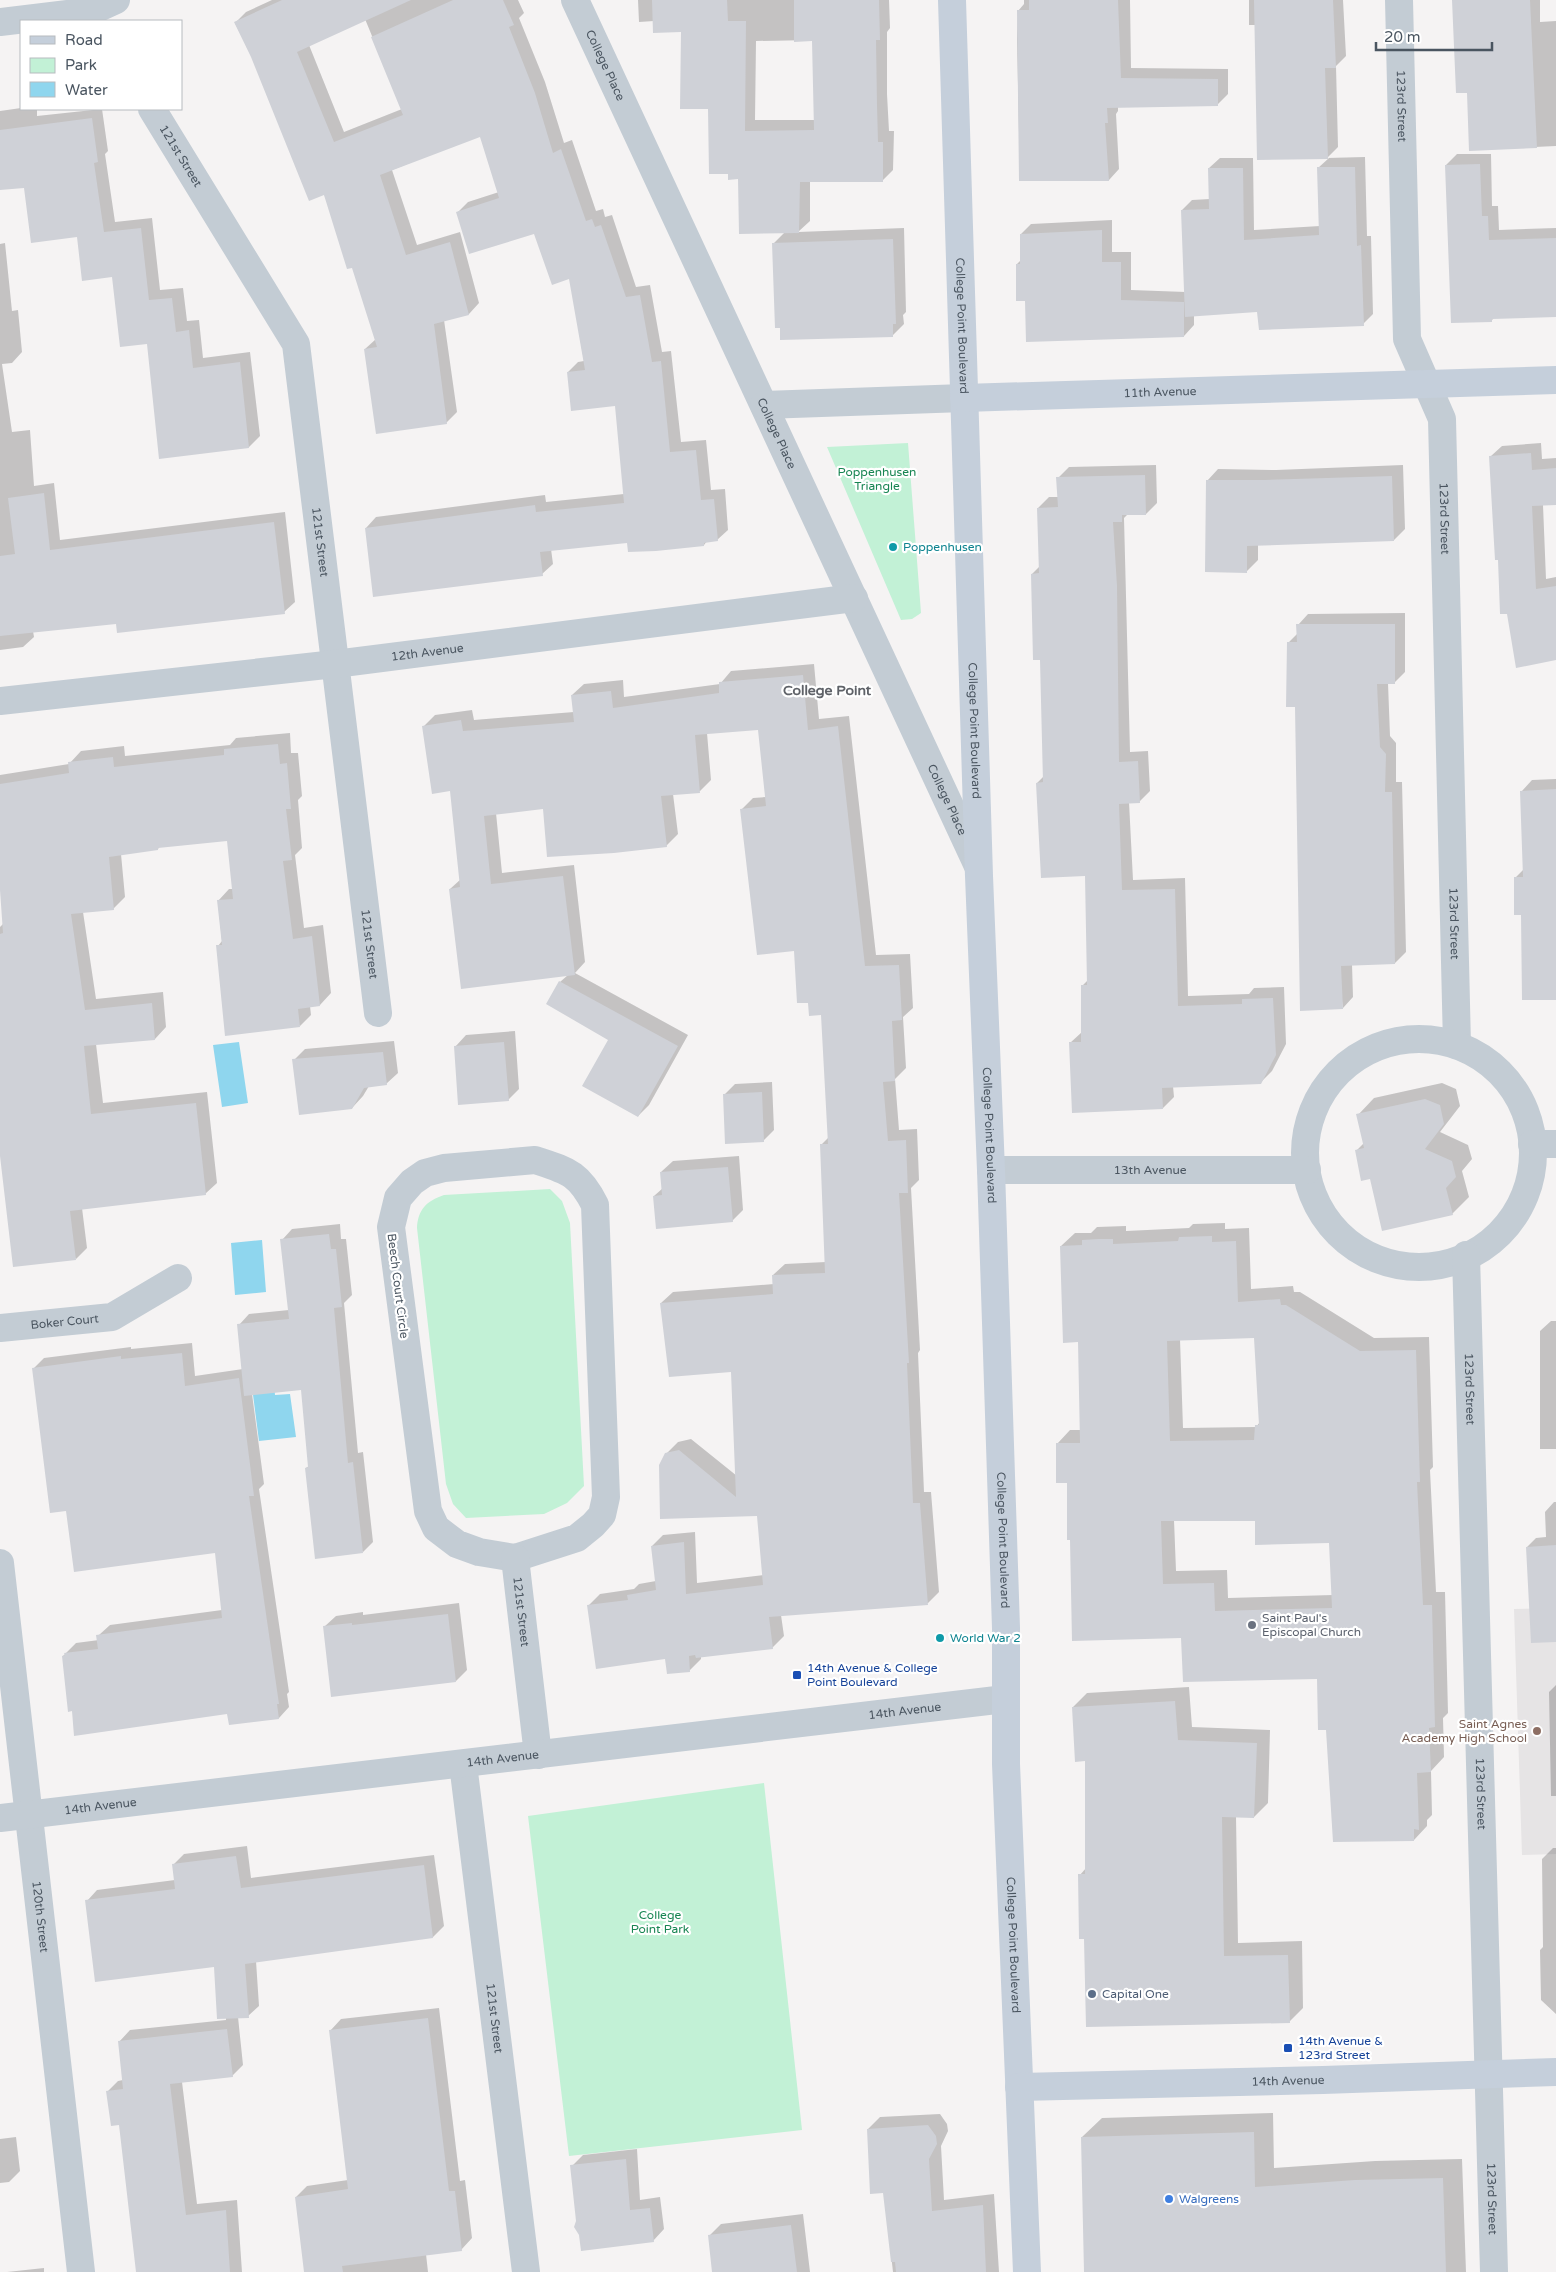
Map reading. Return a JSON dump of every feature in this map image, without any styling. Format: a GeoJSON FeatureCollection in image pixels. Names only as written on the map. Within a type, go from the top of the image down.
{"type":"FeatureCollection","features":[{"type":"Feature","properties":{"kind":"street"},"geometry":{"type":"LineString","coordinates":[[32,20],[95,16],[116,0]]}},
{"type":"Feature","properties":{"kind":"street","name":"College Place"},"geometry":{"type":"LineString","coordinates":[[575,0],[978,866]]}},
{"type":"Feature","properties":{"kind":"street","name":"College Point Boulevard"},"geometry":{"type":"LineString","coordinates":[[952,0],[978,866],[991,1170],[1006,1618],[1006,1764],[1026,2272]]}},
{"type":"Feature","properties":{"kind":"street","name":"123rd Street"},"geometry":{"type":"LineString","coordinates":[[1399,0],[1406,340],[1442,419],[1457,1045]]}},
{"type":"Feature","properties":{"kind":"street"},"geometry":{"type":"LineString","coordinates":[[0,22],[20,21]]}},
{"type":"Feature","properties":{"kind":"street","name":"121st Street"},"geometry":{"type":"LineString","coordinates":[[153,110],[296,344],[378,1013]]}},
{"type":"Feature","properties":{"kind":"street","name":"11th Avenue"},"geometry":{"type":"LineString","coordinates":[[764,405],[1556,380]]}},
{"type":"Feature","properties":{"kind":"street","name":"12th Avenue"},"geometry":{"type":"LineString","coordinates":[[0,701],[335,664],[854,598]]}},
{"type":"Feature","properties":{"kind":"street"},"geometry":{"type":"LineString","coordinates":[[1420,1039],[1457,1045],[1478,1055],[1507,1079],[1527,1113],[1531,1128],[1544,1144],[1533,1164],[1526,1193],[1514,1217],[1486,1246],[1452,1262],[1415,1267],[1385,1262],[1357,1249],[1339,1234],[1320,1210],[1307,1175],[1306,1141],[1313,1112],[1329,1083],[1346,1065],[1360,1055],[1393,1042],[1420,1039]]}},
{"type":"Feature","properties":{"kind":"street","name":"Beech Court Circle"},"geometry":{"type":"LineString","coordinates":[[535,1160],[568,1171],[586,1188],[595,1206],[606,1497],[602,1515],[577,1538],[516,1558],[479,1552],[457,1544],[436,1528],[428,1511],[390,1227],[398,1198],[412,1182],[425,1173],[444,1168],[535,1160]]}},
{"type":"Feature","properties":{"kind":"street","name":"13th Avenue"},"geometry":{"type":"LineString","coordinates":[[991,1170],[1307,1170]]}},
{"type":"Feature","properties":{"kind":"street","name":"123rd Street"},"geometry":{"type":"LineString","coordinates":[[1466,1255],[1487,2074],[1494,2272]]}},
{"type":"Feature","properties":{"kind":"street","name":"Boker Court"},"geometry":{"type":"LineString","coordinates":[[0,1328],[112,1317],[178,1278]]}},
{"type":"Feature","properties":{"kind":"street","name":"121st Street"},"geometry":{"type":"LineString","coordinates":[[516,1558],[538,1755]]}},
{"type":"Feature","properties":{"kind":"street","name":"120th Street"},"geometry":{"type":"LineString","coordinates":[[0,1563],[81,2272]]}},
{"type":"Feature","properties":{"kind":"street","name":"14th Avenue"},"geometry":{"type":"LineString","coordinates":[[0,1818],[1005,1699]]}},
{"type":"Feature","properties":{"kind":"street","name":"121st Street"},"geometry":{"type":"LineString","coordinates":[[463,1764],[526,2272]]}},
{"type":"Feature","properties":{"kind":"street","name":"14th Avenue"},"geometry":{"type":"LineString","coordinates":[[1019,2088],[1556,2072]]}},
{"type":"Feature","properties":{"kind":"shaded area","name":"Saint Agnes Academy High School"},"geometry":{"type":"Polygon","coordinates":[[[1556,1608],[1556,1854],[1522,1855],[1514,1609],[1556,1608]]]}},
{"type":"Feature","properties":{"kind":"green space","name":"Poppenhusen Triangle"},"geometry":{"type":"Polygon","coordinates":[[[908,443],[921,613],[912,619],[901,620],[827,447],[908,443]]]}},
{"type":"Feature","properties":{"kind":"green space"},"geometry":{"type":"Polygon","coordinates":[[[550,1189],[562,1201],[570,1223],[584,1486],[567,1503],[544,1514],[466,1518],[453,1504],[446,1484],[417,1228],[419,1216],[428,1203],[444,1195],[550,1189]]]}},
{"type":"Feature","properties":{"kind":"green space","name":"College Point Park"},"geometry":{"type":"Polygon","coordinates":[[[764,1783],[802,2130],[569,2156],[528,1816],[764,1783]]]}},
{"type":"Feature","properties":{"kind":"water"},"geometry":{"type":"Polygon","coordinates":[[[239,1042],[248,1103],[222,1107],[213,1045],[239,1042]]]}},
{"type":"Feature","properties":{"kind":"water"},"geometry":{"type":"Polygon","coordinates":[[[262,1240],[266,1292],[235,1295],[231,1243],[262,1240]]]}},
{"type":"Feature","properties":{"kind":"water"},"geometry":{"type":"Polygon","coordinates":[[[274,1384],[275,1395],[290,1394],[296,1437],[259,1441],[252,1387],[274,1384]]]}},
{"type":"Feature","properties":{"kind":"building"},"geometry":{"type":"Polygon","coordinates":[[[282,0],[411,0],[297,52],[334,142],[403,115],[371,37],[453,0],[503,0],[514,25],[509,27],[535,93],[553,153],[561,149],[586,221],[592,219],[595,227],[601,225],[626,297],[640,295],[652,362],[661,361],[670,452],[696,450],[701,500],[714,499],[718,541],[704,543],[704,546],[656,551],[628,552],[627,543],[540,552],[543,576],[373,597],[365,528],[535,505],[536,512],[624,503],[615,406],[571,411],[567,372],[585,370],[569,279],[552,285],[534,234],[469,254],[456,212],[499,198],[480,137],[380,175],[406,255],[450,242],[469,315],[434,324],[447,424],[376,434],[364,349],[377,347],[352,268],[347,269],[324,195],[309,201],[251,57],[234,22],[282,0]]]}},
{"type":"Feature","properties":{"kind":"building"},"geometry":{"type":"Polygon","coordinates":[[[652,0],[727,0],[728,21],[746,21],[745,131],[814,130],[812,41],[794,42],[794,0],[879,0],[880,40],[876,40],[877,105],[878,142],[883,142],[883,182],[800,182],[799,233],[739,234],[738,179],[728,180],[728,174],[709,174],[708,109],[680,109],[681,32],[653,33],[652,0]]]}},
{"type":"Feature","properties":{"kind":"building"},"geometry":{"type":"Polygon","coordinates":[[[1029,0],[1118,0],[1121,78],[1218,79],[1218,106],[1107,108],[1108,123],[1105,123],[1109,181],[1019,181],[1017,10],[1029,10],[1029,0]]]}},
{"type":"Feature","properties":{"kind":"building"},"geometry":{"type":"Polygon","coordinates":[[[1254,0],[1333,0],[1336,68],[1325,68],[1328,159],[1257,160],[1254,0]]]}},
{"type":"Feature","properties":{"kind":"building"},"geometry":{"type":"Polygon","coordinates":[[[1452,0],[1530,0],[1537,148],[1469,151],[1467,93],[1456,93],[1452,0]]]}},
{"type":"Feature","properties":{"kind":"building"},"geometry":{"type":"Polygon","coordinates":[[[92,118],[98,162],[94,163],[104,232],[141,228],[149,300],[172,298],[176,332],[189,330],[193,368],[240,362],[249,448],[159,459],[147,344],[120,347],[112,277],[82,281],[77,237],[31,243],[24,188],[0,190],[0,130],[92,118]]]}},
{"type":"Feature","properties":{"kind":"building"},"geometry":{"type":"Polygon","coordinates":[[[1480,164],[1482,216],[1488,216],[1489,240],[1556,238],[1556,317],[1492,319],[1492,322],[1451,323],[1445,165],[1480,164]]]}},
{"type":"Feature","properties":{"kind":"building"},"geometry":{"type":"Polygon","coordinates":[[[1317,167],[1355,167],[1357,246],[1361,245],[1364,326],[1259,330],[1257,312],[1185,317],[1181,210],[1209,209],[1208,168],[1243,168],[1244,240],[1319,235],[1317,167]]]}},
{"type":"Feature","properties":{"kind":"building"},"geometry":{"type":"Polygon","coordinates":[[[1102,230],[1102,262],[1121,262],[1121,300],[1184,302],[1184,337],[1026,342],[1025,301],[1016,301],[1016,264],[1020,264],[1020,234],[1102,230]]]}},
{"type":"Feature","properties":{"kind":"building"},"geometry":{"type":"Polygon","coordinates":[[[893,239],[896,324],[893,324],[893,337],[780,340],[780,328],[775,328],[772,243],[893,239]]]}},
{"type":"Feature","properties":{"kind":"building"},"geometry":{"type":"Polygon","coordinates":[[[1531,453],[1532,470],[1556,468],[1556,505],[1532,506],[1536,589],[1556,586],[1556,660],[1516,668],[1507,614],[1500,614],[1498,560],[1495,560],[1489,456],[1531,453]]]}},
{"type":"Feature","properties":{"kind":"building"},"geometry":{"type":"Polygon","coordinates":[[[1145,475],[1146,515],[1122,515],[1122,522],[1113,522],[1117,586],[1119,762],[1138,761],[1140,803],[1119,804],[1122,890],[1175,889],[1178,1006],[1242,1004],[1242,999],[1273,998],[1276,1055],[1261,1084],[1162,1088],[1163,1109],[1072,1113],[1069,1042],[1081,1042],[1081,985],[1087,985],[1085,876],[1041,878],[1036,783],[1043,782],[1040,660],[1033,660],[1031,574],[1039,573],[1037,508],[1058,507],[1056,477],[1145,475]]]}},
{"type":"Feature","properties":{"kind":"building"},"geometry":{"type":"Polygon","coordinates":[[[1392,476],[1394,541],[1247,546],[1247,573],[1205,572],[1206,480],[1392,476]]]}},
{"type":"Feature","properties":{"kind":"building"},"geometry":{"type":"Polygon","coordinates":[[[44,493],[50,550],[274,522],[285,614],[117,633],[116,624],[0,636],[0,556],[15,554],[8,498],[44,493]]]}},
{"type":"Feature","properties":{"kind":"building"},"geometry":{"type":"Polygon","coordinates":[[[1296,624],[1395,624],[1395,684],[1377,684],[1380,747],[1386,754],[1385,792],[1392,792],[1395,964],[1341,966],[1343,1009],[1300,1011],[1295,707],[1286,707],[1287,642],[1297,642],[1296,624]]]}},
{"type":"Feature","properties":{"kind":"building"},"geometry":{"type":"Polygon","coordinates":[[[803,675],[808,730],[838,726],[865,966],[899,965],[902,1020],[892,1021],[895,1081],[883,1082],[888,1141],[906,1140],[908,1193],[899,1193],[909,1363],[907,1363],[913,1503],[920,1503],[928,1605],[769,1617],[773,1649],[696,1658],[695,1655],[689,1656],[690,1672],[667,1674],[665,1659],[596,1669],[587,1605],[628,1600],[627,1595],[656,1590],[651,1546],[684,1542],[686,1594],[763,1585],[757,1516],[660,1519],[659,1465],[665,1453],[679,1450],[736,1497],[731,1372],[669,1377],[660,1303],[773,1294],[772,1275],[825,1273],[820,1144],[828,1144],[821,1015],[809,1016],[808,1003],[797,1003],[794,951],[757,955],[740,809],[766,806],[758,730],[695,735],[700,793],[661,796],[667,847],[614,853],[547,857],[543,809],[484,816],[491,884],[563,876],[575,975],[461,989],[449,889],[460,887],[450,791],[432,794],[422,726],[461,720],[463,731],[574,722],[571,695],[611,691],[613,708],[719,693],[719,682],[803,675]]]}},
{"type":"Feature","properties":{"kind":"building"},"geometry":{"type":"Polygon","coordinates":[[[278,744],[280,764],[287,763],[291,809],[286,809],[292,860],[283,861],[293,939],[312,936],[320,1006],[298,1009],[300,1027],[225,1036],[216,945],[222,945],[217,900],[233,899],[227,841],[158,848],[158,850],[109,857],[114,910],[71,914],[85,1010],[152,1003],[155,1040],[84,1046],[91,1114],[196,1103],[206,1195],[70,1211],[76,1260],[13,1267],[0,1156],[0,934],[3,933],[0,890],[0,784],[69,773],[68,762],[113,757],[114,767],[224,755],[224,749],[278,744]]]}},
{"type":"Feature","properties":{"kind":"building"},"geometry":{"type":"Polygon","coordinates":[[[1556,789],[1556,1000],[1522,1000],[1521,915],[1514,915],[1514,877],[1523,877],[1520,791],[1556,789]]]}},
{"type":"Feature","properties":{"kind":"building"},"geometry":{"type":"Polygon","coordinates":[[[559,981],[678,1046],[638,1117],[582,1086],[608,1040],[546,1004],[559,981]]]}},
{"type":"Feature","properties":{"kind":"building"},"geometry":{"type":"Polygon","coordinates":[[[504,1042],[509,1101],[458,1105],[454,1046],[504,1042]]]}},
{"type":"Feature","properties":{"kind":"building"},"geometry":{"type":"Polygon","coordinates":[[[383,1052],[387,1085],[364,1088],[352,1109],[299,1115],[292,1059],[383,1052]]]}},
{"type":"Feature","properties":{"kind":"building"},"geometry":{"type":"Polygon","coordinates":[[[762,1092],[764,1142],[725,1144],[723,1094],[762,1092]]]}},
{"type":"Feature","properties":{"kind":"building"},"geometry":{"type":"Polygon","coordinates":[[[1425,1099],[1440,1105],[1444,1124],[1425,1149],[1452,1161],[1456,1177],[1446,1188],[1453,1215],[1382,1231],[1370,1179],[1361,1181],[1355,1150],[1364,1148],[1356,1114],[1425,1099]]]}},
{"type":"Feature","properties":{"kind":"building"},"geometry":{"type":"Polygon","coordinates":[[[728,1167],[733,1222],[656,1229],[653,1196],[662,1195],[660,1172],[728,1167]]]}},
{"type":"Feature","properties":{"kind":"building"},"geometry":{"type":"Polygon","coordinates":[[[329,1234],[331,1249],[336,1249],[342,1307],[334,1308],[348,1463],[353,1462],[363,1553],[315,1559],[305,1468],[308,1467],[301,1390],[244,1396],[237,1324],[289,1319],[280,1239],[329,1234]]]}},
{"type":"Feature","properties":{"kind":"building"},"geometry":{"type":"Polygon","coordinates":[[[1212,1236],[1212,1242],[1236,1241],[1238,1302],[1280,1299],[1281,1305],[1286,1305],[1360,1351],[1416,1350],[1420,1482],[1417,1482],[1423,1605],[1432,1605],[1435,1727],[1429,1728],[1431,1772],[1417,1773],[1419,1830],[1414,1829],[1414,1841],[1333,1842],[1326,1730],[1318,1730],[1317,1679],[1183,1682],[1181,1638],[1072,1641],[1070,1540],[1067,1540],[1067,1483],[1056,1483],[1056,1443],[1080,1443],[1078,1342],[1063,1343],[1060,1246],[1082,1245],[1082,1240],[1113,1239],[1113,1244],[1178,1241],[1179,1237],[1212,1236]],[[1254,1338],[1167,1341],[1170,1441],[1254,1440],[1255,1425],[1259,1425],[1254,1338]],[[1161,1521],[1163,1584],[1214,1583],[1215,1611],[1332,1608],[1329,1543],[1255,1545],[1255,1521],[1161,1521]]]}},
{"type":"Feature","properties":{"kind":"building"},"geometry":{"type":"Polygon","coordinates":[[[182,1353],[185,1386],[239,1378],[254,1496],[249,1496],[279,1704],[277,1704],[279,1719],[229,1725],[227,1714],[74,1736],[72,1711],[68,1712],[62,1656],[65,1655],[64,1653],[98,1649],[96,1635],[222,1618],[215,1553],[74,1572],[66,1511],[50,1513],[32,1368],[121,1356],[121,1359],[182,1353]]]}},
{"type":"Feature","properties":{"kind":"building"},"geometry":{"type":"Polygon","coordinates":[[[1556,1545],[1556,1642],[1531,1643],[1526,1547],[1556,1545]]]}},
{"type":"Feature","properties":{"kind":"building"},"geometry":{"type":"Polygon","coordinates":[[[448,1614],[456,1682],[331,1697],[323,1626],[352,1623],[352,1625],[448,1614]]]}},
{"type":"Feature","properties":{"kind":"building"},"geometry":{"type":"Polygon","coordinates":[[[1175,1701],[1178,1740],[1257,1743],[1254,1818],[1222,1817],[1224,1956],[1288,1955],[1290,2023],[1086,2027],[1084,1939],[1079,1939],[1078,1874],[1085,1874],[1085,1761],[1075,1762],[1072,1707],[1175,1701]]]}},
{"type":"Feature","properties":{"kind":"building"},"geometry":{"type":"Polygon","coordinates":[[[236,1856],[241,1888],[424,1865],[433,1938],[245,1964],[249,2018],[217,2019],[214,1967],[95,1982],[85,1900],[175,1889],[172,1864],[236,1856]]]}},
{"type":"Feature","properties":{"kind":"building"},"geometry":{"type":"Polygon","coordinates":[[[428,2018],[449,2191],[455,2191],[462,2251],[342,2266],[343,2272],[304,2272],[295,2197],[348,2189],[329,2030],[428,2018]]]}},
{"type":"Feature","properties":{"kind":"building"},"geometry":{"type":"Polygon","coordinates":[[[227,2029],[233,2077],[170,2084],[186,2215],[226,2210],[230,2272],[136,2272],[119,2125],[111,2126],[106,2091],[123,2089],[118,2041],[227,2029]]]}},
{"type":"Feature","properties":{"kind":"building"},"geometry":{"type":"Polygon","coordinates":[[[928,2125],[936,2136],[937,2144],[929,2159],[932,2211],[983,2205],[986,2272],[896,2272],[895,2262],[891,2262],[883,2193],[870,2194],[867,2129],[928,2125]]]}},
{"type":"Feature","properties":{"kind":"building"},"geometry":{"type":"Polygon","coordinates":[[[1254,2132],[1255,2187],[1355,2180],[1443,2178],[1446,2272],[1084,2272],[1081,2137],[1254,2132]]]}},
{"type":"Feature","properties":{"kind":"building"},"geometry":{"type":"Polygon","coordinates":[[[626,2159],[630,2210],[650,2208],[654,2242],[581,2251],[579,2235],[574,2227],[576,2221],[570,2165],[626,2159]]]}},
{"type":"Feature","properties":{"kind":"building"},"geometry":{"type":"Polygon","coordinates":[[[791,2225],[797,2272],[712,2272],[708,2235],[791,2225]]]}},
{"type":"Feature","properties":{"kind":"place","name":"Poppenhusen"},"geometry":{"type":"Point","coordinates":[893,547]}},
{"type":"Feature","properties":{"kind":"place","name":"Saint Paul's Episcopal Church"},"geometry":{"type":"Point","coordinates":[1252,1625]}},
{"type":"Feature","properties":{"kind":"place","name":"World War 2"},"geometry":{"type":"Point","coordinates":[940,1638]}},
{"type":"Feature","properties":{"kind":"place","name":"14th Avenue & College Point Boulevard"},"geometry":{"type":"Point","coordinates":[797,1675]}},
{"type":"Feature","properties":{"kind":"place","name":"Saint Agnes Academy High School"},"geometry":{"type":"Point","coordinates":[1537,1731]}},
{"type":"Feature","properties":{"kind":"place","name":"Capital One"},"geometry":{"type":"Point","coordinates":[1092,1994]}},
{"type":"Feature","properties":{"kind":"place","name":"14th Avenue & 123rd Street"},"geometry":{"type":"Point","coordinates":[1288,2048]}},
{"type":"Feature","properties":{"kind":"place","name":"Walgreens"},"geometry":{"type":"Point","coordinates":[1169,2199]}},
{"type":"Feature","properties":{"kind":"district","name":"College Point"},"geometry":{"type":"Point","coordinates":[827,690]}}]}
